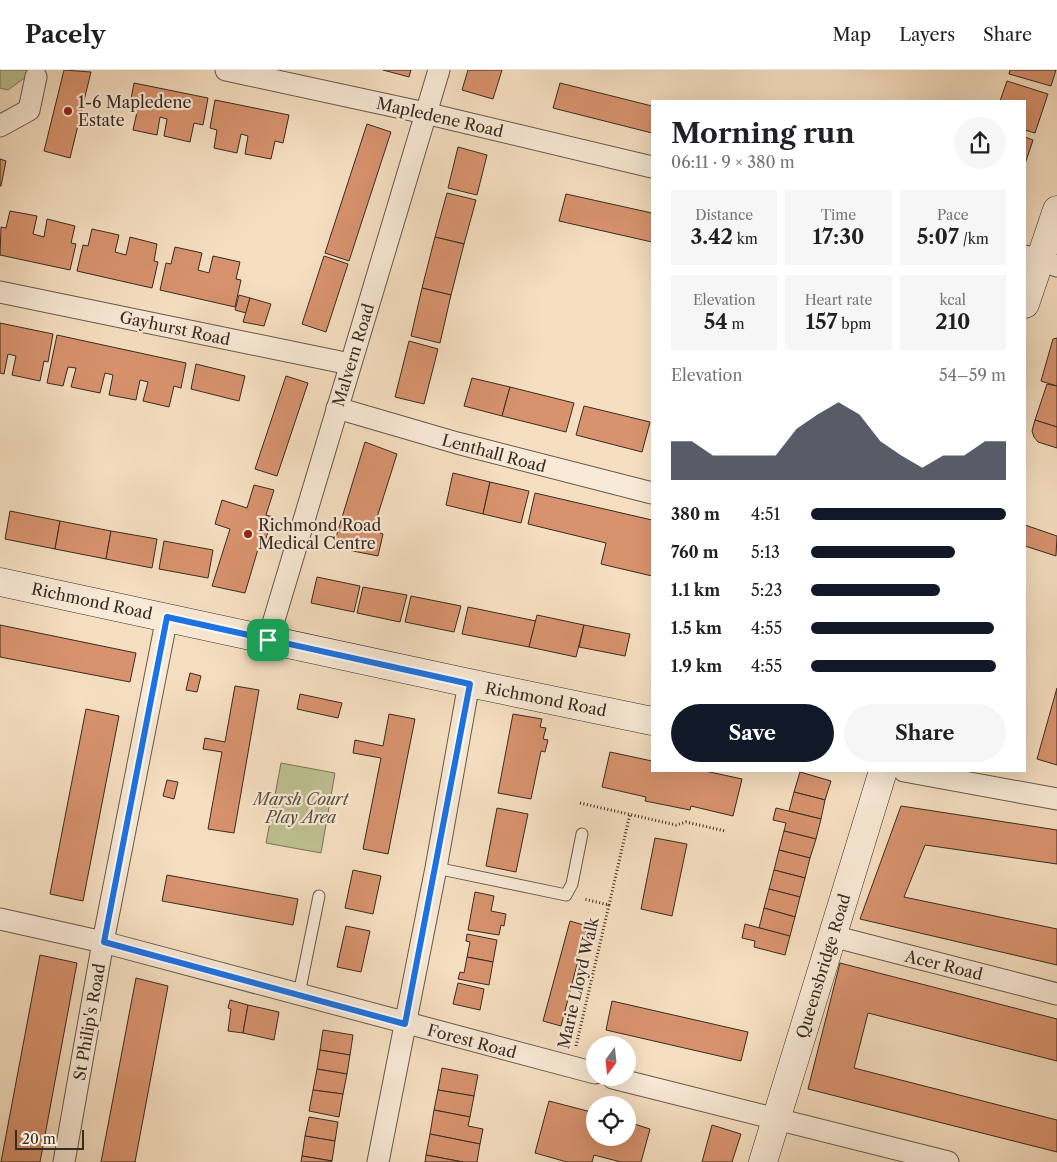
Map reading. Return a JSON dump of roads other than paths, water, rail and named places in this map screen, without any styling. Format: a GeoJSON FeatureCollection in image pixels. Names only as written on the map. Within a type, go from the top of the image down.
{"type":"FeatureCollection","features":[{"type":"Feature","properties":{"kind":"street","name":"Mapledene Road"},"geometry":{"type":"LineString","coordinates":[[226,70],[425,113],[651,167]]}},
{"type":"Feature","properties":{"kind":"street","name":"Malvern Road"},"geometry":{"type":"LineString","coordinates":[[268,640],[439,70]]}},
{"type":"Feature","properties":{"kind":"street"},"geometry":{"type":"LineString","coordinates":[[0,126],[29,110],[36,77]]}},
{"type":"Feature","properties":{"kind":"street"},"geometry":{"type":"LineString","coordinates":[[1026,301],[1057,210]]}},
{"type":"Feature","properties":{"kind":"street","name":"Gayhurst Road"},"geometry":{"type":"LineString","coordinates":[[0,292],[350,364]]}},
{"type":"Feature","properties":{"kind":"street","name":"Lenthall Road"},"geometry":{"type":"LineString","coordinates":[[337,408],[457,444],[651,493]]}},
{"type":"Feature","properties":{"kind":"street","name":"Richmond Road"},"geometry":{"type":"LineString","coordinates":[[0,582],[470,684],[651,720]]}},
{"type":"Feature","properties":{"kind":"street","name":"St Philip's Road"},"geometry":{"type":"LineString","coordinates":[[64,1162],[104,942],[167,617]]}},
{"type":"Feature","properties":{"kind":"street"},"geometry":{"type":"LineString","coordinates":[[378,1162],[470,684]]}},
{"type":"Feature","properties":{"kind":"street","name":"Queensbridge Road"},"geometry":{"type":"LineString","coordinates":[[763,1162],[883,772]]}},
{"type":"Feature","properties":{"kind":"street"},"geometry":{"type":"LineString","coordinates":[[909,772],[1057,799]]}},
{"type":"Feature","properties":{"kind":"street","name":"Forest Road"},"geometry":{"type":"LineString","coordinates":[[0,919],[104,942],[405,1024],[586,1070]]}},
{"type":"Feature","properties":{"kind":"street","name":"Acer Road"},"geometry":{"type":"LineString","coordinates":[[832,936],[1057,994]]}},
{"type":"Feature","properties":{"kind":"street"},"geometry":{"type":"LineString","coordinates":[[636,1084],[948,1162]]}},
{"type":"Feature","properties":{"kind":"lane"},"geometry":{"type":"LineString","coordinates":[[436,868],[566,895],[572,884],[582,834]]}},
{"type":"Feature","properties":{"kind":"lane"},"geometry":{"type":"LineString","coordinates":[[299,994],[319,896]]}},
{"type":"Feature","properties":{"kind":"place","name":"1-6 Mapledene Estate"},"geometry":{"type":"Point","coordinates":[68,111]}},
{"type":"Feature","properties":{"kind":"place","name":"Richmond Road Medical Centre"},"geometry":{"type":"Point","coordinates":[248,534]}},
{"type":"Feature","properties":{"kind":"park label","name":"Marsh Court Play Area"},"geometry":{"type":"Point","coordinates":[301,808]}}]}
